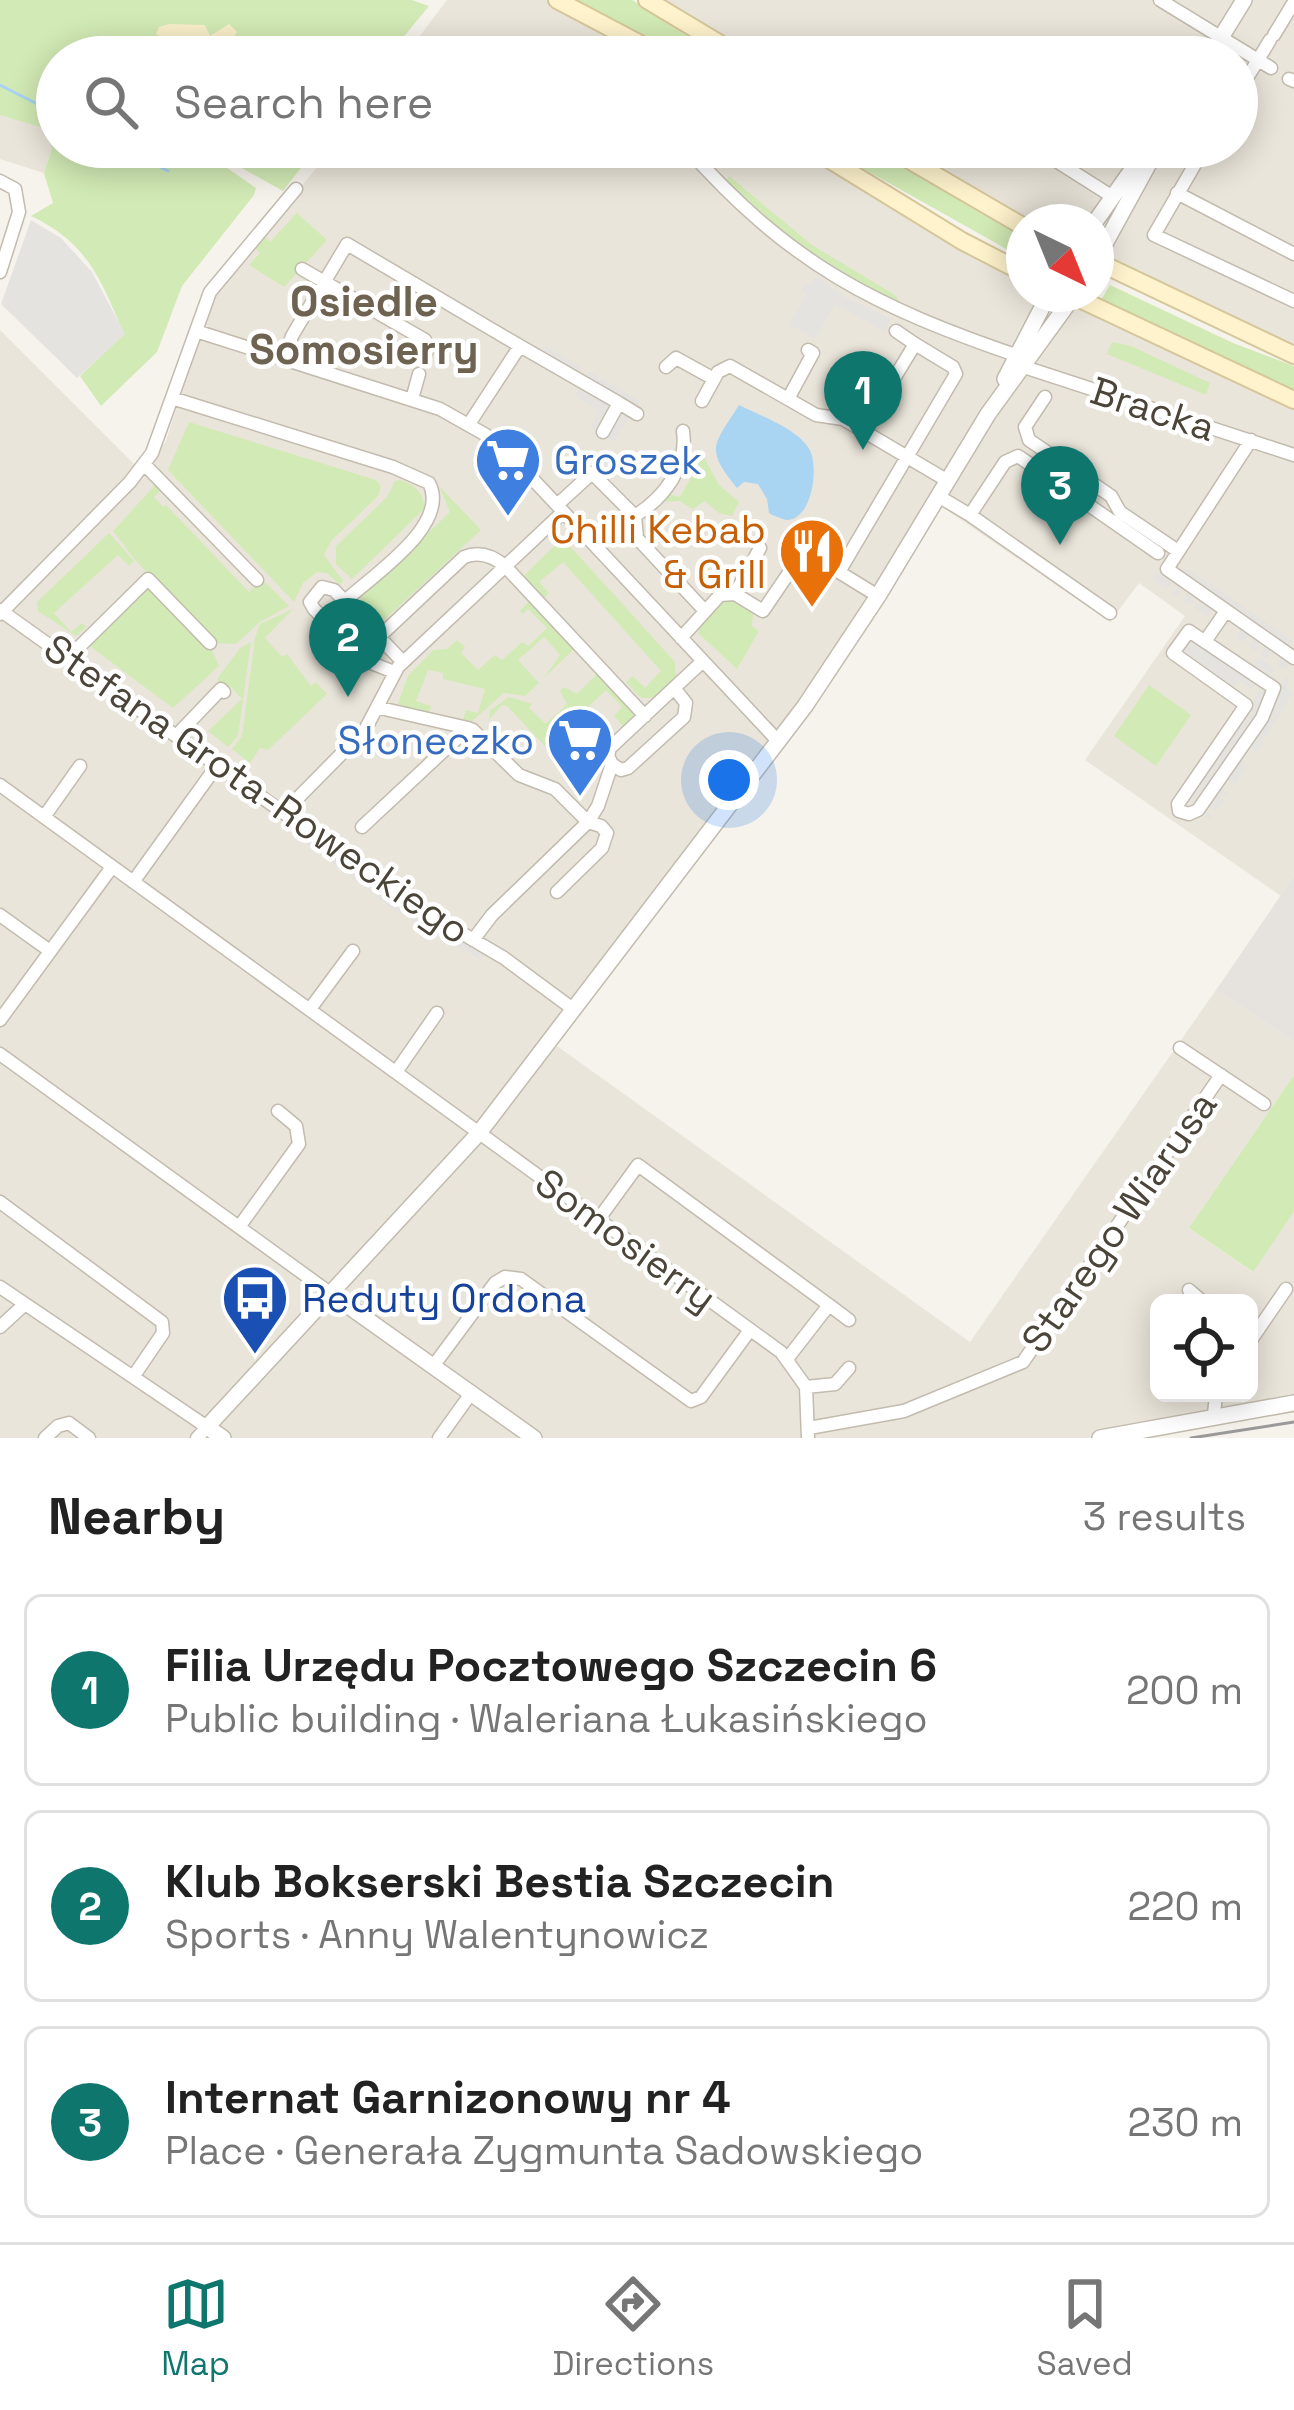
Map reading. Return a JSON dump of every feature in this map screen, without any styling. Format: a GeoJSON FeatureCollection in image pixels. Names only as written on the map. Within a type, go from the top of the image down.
{"type":"FeatureCollection","features":[{"type":"Feature","properties":{"kind":"main road"},"geometry":{"type":"LineString","coordinates":[[557,0],[625,36]]}},
{"type":"Feature","properties":{"kind":"main road"},"geometry":{"type":"LineString","coordinates":[[647,0],[707,36]]}},
{"type":"Feature","properties":{"kind":"main road"},"geometry":{"type":"LineString","coordinates":[[843,168],[1006,264]]}},
{"type":"Feature","properties":{"kind":"main road"},"geometry":{"type":"LineString","coordinates":[[923,168],[1006,216]]}},
{"type":"Feature","properties":{"kind":"main road"},"geometry":{"type":"LineString","coordinates":[[1114,270],[1294,355]]}},
{"type":"Feature","properties":{"kind":"main road"},"geometry":{"type":"LineString","coordinates":[[1108,312],[1294,400]]}},
{"type":"Feature","properties":{"kind":"street"},"geometry":{"type":"LineString","coordinates":[[1160,0],[1218,36]]}},
{"type":"Feature","properties":{"kind":"street"},"geometry":{"type":"LineString","coordinates":[[1222,36],[1244,0]]}},
{"type":"Feature","properties":{"kind":"street"},"geometry":{"type":"LineString","coordinates":[[1271,68],[1258,60],[1294,2]]}},
{"type":"Feature","properties":{"kind":"street","name":"Bracka"},"geometry":{"type":"LineString","coordinates":[[706,168],[751,216],[837,279],[932,327],[1020,362],[1294,454]]}},
{"type":"Feature","properties":{"kind":"street"},"geometry":{"type":"LineString","coordinates":[[1067,168],[1113,197]]}},
{"type":"Feature","properties":{"kind":"street"},"geometry":{"type":"LineString","coordinates":[[1108,204],[1133,168]]}},
{"type":"Feature","properties":{"kind":"street"},"geometry":{"type":"LineString","coordinates":[[1114,228],[1147,168]]}},
{"type":"Feature","properties":{"kind":"street"},"geometry":{"type":"LineString","coordinates":[[1192,168],[1157,227],[1157,239],[1294,301]]}},
{"type":"Feature","properties":{"kind":"street"},"geometry":{"type":"LineString","coordinates":[[0,181],[15,189],[20,212],[0,272]]}},
{"type":"Feature","properties":{"kind":"street"},"geometry":{"type":"LineString","coordinates":[[1,612],[158,444],[216,282],[296,189]]}},
{"type":"Feature","properties":{"kind":"street"},"geometry":{"type":"LineString","coordinates":[[1177,194],[1294,254]]}},
{"type":"Feature","properties":{"kind":"street"},"geometry":{"type":"LineString","coordinates":[[1157,227],[1160,234],[1202,253]]}},
{"type":"Feature","properties":{"kind":"street"},"geometry":{"type":"LineString","coordinates":[[284,359],[292,336],[347,244],[637,414]]}},
{"type":"Feature","properties":{"kind":"street"},"geometry":{"type":"LineString","coordinates":[[302,269],[425,340],[425,356]]}},
{"type":"Feature","properties":{"kind":"street"},"geometry":{"type":"LineString","coordinates":[[1020,362],[1041,312]]}},
{"type":"Feature","properties":{"kind":"street"},"geometry":{"type":"LineString","coordinates":[[202,1432],[479,1133],[778,741],[878,596],[1020,362],[1059,312]]}},
{"type":"Feature","properties":{"kind":"street"},"geometry":{"type":"LineString","coordinates":[[196,331],[412,399],[469,424],[504,449],[778,741]]}},
{"type":"Feature","properties":{"kind":"street"},"geometry":{"type":"LineString","coordinates":[[838,572],[956,374],[896,331]]}},
{"type":"Feature","properties":{"kind":"street"},"geometry":{"type":"LineString","coordinates":[[887,390],[915,344]]}},
{"type":"Feature","properties":{"kind":"street"},"geometry":{"type":"LineString","coordinates":[[469,424],[520,346]]}},
{"type":"Feature","properties":{"kind":"street"},"geometry":{"type":"LineString","coordinates":[[788,399],[813,353],[808,350]]}},
{"type":"Feature","properties":{"kind":"street"},"geometry":{"type":"LineString","coordinates":[[666,367],[676,358],[714,379]]}},
{"type":"Feature","properties":{"kind":"street"},"geometry":{"type":"LineString","coordinates":[[702,401],[722,368],[730,366],[816,415],[843,419],[948,481]]}},
{"type":"Feature","properties":{"kind":"street"},"geometry":{"type":"LineString","coordinates":[[412,399],[418,374]]}},
{"type":"Feature","properties":{"kind":"street"},"geometry":{"type":"LineString","coordinates":[[1046,397],[1025,427],[1029,440],[1111,496],[1120,512],[1178,551]]}},
{"type":"Feature","properties":{"kind":"street"},"geometry":{"type":"LineString","coordinates":[[175,399],[393,467],[429,483],[435,502],[429,522],[345,601]]}},
{"type":"Feature","properties":{"kind":"street"},"geometry":{"type":"LineString","coordinates":[[602,432],[619,403]]}},
{"type":"Feature","properties":{"kind":"street"},"geometry":{"type":"LineString","coordinates":[[635,516],[662,494],[678,469],[686,450],[683,431]]}},
{"type":"Feature","properties":{"kind":"street"},"geometry":{"type":"LineString","coordinates":[[1251,440],[1168,565],[1169,572],[1294,658]]}},
{"type":"Feature","properties":{"kind":"street"},"geometry":{"type":"LineString","coordinates":[[970,514],[1005,462],[1018,456],[1158,553]]}},
{"type":"Feature","properties":{"kind":"street"},"geometry":{"type":"LineString","coordinates":[[144,464],[257,580]]}},
{"type":"Feature","properties":{"kind":"street"},"geometry":{"type":"LineString","coordinates":[[284,811],[354,743],[380,708],[399,667],[505,566],[592,473],[635,516],[637,538],[704,610]]}},
{"type":"Feature","properties":{"kind":"street"},"geometry":{"type":"LineString","coordinates":[[938,496],[1110,613]]}},
{"type":"Feature","properties":{"kind":"street"},"geometry":{"type":"LineString","coordinates":[[735,594],[760,548]]}},
{"type":"Feature","properties":{"kind":"street"},"geometry":{"type":"LineString","coordinates":[[379,637],[464,557],[484,555],[505,566],[645,716]]}},
{"type":"Feature","properties":{"kind":"street"},"geometry":{"type":"LineString","coordinates":[[681,638],[719,595],[735,594],[763,611],[797,561],[813,557],[878,596]]}},
{"type":"Feature","properties":{"kind":"street"},"geometry":{"type":"LineString","coordinates":[[68,658],[148,579],[210,643]]}},
{"type":"Feature","properties":{"kind":"street"},"geometry":{"type":"LineString","coordinates":[[326,586],[345,601],[399,667],[361,658],[310,602],[317,590],[326,586]]}},
{"type":"Feature","properties":{"kind":"street"},"geometry":{"type":"LineString","coordinates":[[1205,640],[1226,611]]}},
{"type":"Feature","properties":{"kind":"street","name":"Stefana Grota-Roweckiego"},"geometry":{"type":"LineString","coordinates":[[1,612],[404,899],[513,964],[573,1009]]}},
{"type":"Feature","properties":{"kind":"street"},"geometry":{"type":"LineString","coordinates":[[1189,632],[1205,640],[1272,685],[1274,692],[1262,718],[1198,810],[1184,814],[1178,804],[1246,705],[1173,653],[1189,632]]}},
{"type":"Feature","properties":{"kind":"street"},"geometry":{"type":"LineString","coordinates":[[674,688],[686,703],[684,717],[628,768],[621,770],[612,764],[610,748],[645,716],[674,688],[703,661]]}},
{"type":"Feature","properties":{"kind":"street"},"geometry":{"type":"LineString","coordinates":[[177,735],[221,689],[224,692]]}},
{"type":"Feature","properties":{"kind":"street"},"geometry":{"type":"LineString","coordinates":[[380,708],[480,734],[519,775],[555,789],[588,822],[604,829],[606,843],[557,892]]}},
{"type":"Feature","properties":{"kind":"street"},"geometry":{"type":"LineString","coordinates":[[362,827],[468,728]]}},
{"type":"Feature","properties":{"kind":"street"},"geometry":{"type":"LineString","coordinates":[[133,882],[218,764]]}},
{"type":"Feature","properties":{"kind":"street"},"geometry":{"type":"LineString","coordinates":[[473,940],[492,915],[588,822],[612,764]]}},
{"type":"Feature","properties":{"kind":"street"},"geometry":{"type":"LineString","coordinates":[[44,817],[80,766]]}},
{"type":"Feature","properties":{"kind":"street","name":"Somosierry"},"geometry":{"type":"LineString","coordinates":[[0,785],[788,1359],[806,1388],[808,1433]]}},
{"type":"Feature","properties":{"kind":"street"},"geometry":{"type":"LineString","coordinates":[[0,1020],[112,867]]}},
{"type":"Feature","properties":{"kind":"street"},"geometry":{"type":"LineString","coordinates":[[0,915],[50,951]]}},
{"type":"Feature","properties":{"kind":"street"},"geometry":{"type":"LineString","coordinates":[[310,1009],[353,951]]}},
{"type":"Feature","properties":{"kind":"street"},"geometry":{"type":"LineString","coordinates":[[396,1072],[437,1013]]}},
{"type":"Feature","properties":{"kind":"street","name":"Starego Wiarusa"},"geometry":{"type":"LineString","coordinates":[[1180,1048],[1264,1104]]}},
{"type":"Feature","properties":{"kind":"street"},"geometry":{"type":"LineString","coordinates":[[0,1054],[534,1438]]}},
{"type":"Feature","properties":{"kind":"street","name":"Starego Wiarusa"},"geometry":{"type":"LineString","coordinates":[[808,1433],[904,1411],[1023,1362],[1221,1076]]}},
{"type":"Feature","properties":{"kind":"street"},"geometry":{"type":"LineString","coordinates":[[239,1227],[299,1144],[296,1126],[278,1111]]}},
{"type":"Feature","properties":{"kind":"street"},"geometry":{"type":"LineString","coordinates":[[598,1220],[638,1165],[850,1320]]}},
{"type":"Feature","properties":{"kind":"street"},"geometry":{"type":"LineString","coordinates":[[0,1202],[162,1322],[163,1333],[133,1377]]}},
{"type":"Feature","properties":{"kind":"street"},"geometry":{"type":"LineString","coordinates":[[434,1365],[495,1283],[505,1277],[521,1279],[693,1401],[701,1397],[751,1330]]}},
{"type":"Feature","properties":{"kind":"street"},"geometry":{"type":"LineString","coordinates":[[0,1287],[133,1377],[202,1432],[223,1438]]}},
{"type":"Feature","properties":{"kind":"street"},"geometry":{"type":"LineString","coordinates":[[1258,1328],[1286,1289]]}},
{"type":"Feature","properties":{"kind":"street"},"geometry":{"type":"LineString","coordinates":[[1189,1290],[1193,1294]]}},
{"type":"Feature","properties":{"kind":"street"},"geometry":{"type":"LineString","coordinates":[[0,1327],[25,1304]]}},
{"type":"Feature","properties":{"kind":"street"},"geometry":{"type":"LineString","coordinates":[[788,1359],[829,1304]]}},
{"type":"Feature","properties":{"kind":"street"},"geometry":{"type":"LineString","coordinates":[[806,1388],[835,1384],[849,1368]]}},
{"type":"Feature","properties":{"kind":"street"},"geometry":{"type":"LineString","coordinates":[[440,1438],[472,1392]]}},
{"type":"Feature","properties":{"kind":"street"},"geometry":{"type":"LineString","coordinates":[[1214,1415],[1215,1402]]}},
{"type":"Feature","properties":{"kind":"street"},"geometry":{"type":"LineString","coordinates":[[1100,1438],[1294,1403]]}},
{"type":"Feature","properties":{"kind":"street"},"geometry":{"type":"LineString","coordinates":[[45,1438],[58,1426],[69,1424],[89,1438]]}},
{"type":"Feature","properties":{"kind":"shaded area"},"geometry":{"type":"Polygon","coordinates":[[[447,0],[546,0],[615,36],[420,36],[447,0]]]}},
{"type":"Feature","properties":{"kind":"shaded area"},"geometry":{"type":"Polygon","coordinates":[[[652,0],[1240,0],[1217,36],[712,36],[652,0]]]}},
{"type":"Feature","properties":{"kind":"shaded area"},"geometry":{"type":"Polygon","coordinates":[[[1248,0],[1294,0],[1294,352],[1114,265],[1114,239],[1152,168],[1258,168],[1258,36],[1226,36],[1248,0]]]}},
{"type":"Feature","properties":{"kind":"shaded area"},"geometry":{"type":"Polygon","coordinates":[[[0,103],[36,121],[36,168],[46,168],[44,173],[0,159],[0,103]]]}},
{"type":"Feature","properties":{"kind":"shaded area"},"geometry":{"type":"Polygon","coordinates":[[[316,168],[838,168],[1006,266],[1006,312],[1036,312],[983,416],[855,625],[783,729],[479,1127],[192,1438],[0,1438],[0,330],[143,473],[166,441],[210,301],[316,168]]]}},
{"type":"Feature","properties":{"kind":"shaded area"},"geometry":{"type":"Polygon","coordinates":[[[931,168],[1129,168],[1104,204],[1006,204],[1006,212],[931,168]]]}},
{"type":"Feature","properties":{"kind":"shaded area"},"geometry":{"type":"Polygon","coordinates":[[[31,220],[61,238],[92,272],[125,334],[77,378],[1,304],[31,220]]]}},
{"type":"Feature","properties":{"kind":"shaded area"},"geometry":{"type":"Polygon","coordinates":[[[817,276],[840,295],[891,319],[885,332],[835,304],[815,339],[789,324],[806,294],[801,290],[817,276]]]}},
{"type":"Feature","properties":{"kind":"shaded area"},"geometry":{"type":"Polygon","coordinates":[[[1066,312],[1100,312],[1294,405],[1294,876],[1281,896],[1085,760],[1185,616],[1139,583],[1110,622],[938,504],[1006,395],[1066,312]]]}},
{"type":"Feature","properties":{"kind":"shaded area"},"geometry":{"type":"Polygon","coordinates":[[[546,346],[582,368],[578,374],[585,378],[589,371],[640,401],[636,408],[641,412],[635,420],[629,417],[613,442],[590,428],[599,412],[575,396],[579,388],[536,363],[546,346]]]}},
{"type":"Feature","properties":{"kind":"shaded area"},"geometry":{"type":"Polygon","coordinates":[[[1187,568],[1292,640],[1287,647],[1294,649],[1294,665],[1290,663],[1285,670],[1276,665],[1281,657],[1274,651],[1267,659],[1260,654],[1265,645],[1261,643],[1256,651],[1249,646],[1254,637],[1249,635],[1244,643],[1236,638],[1241,629],[1213,610],[1207,616],[1194,608],[1196,598],[1190,605],[1182,600],[1187,593],[1183,589],[1177,597],[1173,594],[1178,586],[1173,582],[1167,589],[1152,579],[1158,572],[1181,575],[1187,568]]]}},
{"type":"Feature","properties":{"kind":"shaded area"},"geometry":{"type":"Polygon","coordinates":[[[1194,638],[1245,673],[1258,657],[1274,668],[1270,676],[1281,684],[1286,677],[1290,679],[1285,687],[1293,692],[1257,752],[1250,747],[1240,761],[1247,766],[1235,784],[1227,779],[1221,788],[1226,798],[1217,793],[1224,801],[1216,811],[1206,810],[1211,820],[1189,799],[1264,689],[1258,683],[1253,690],[1239,680],[1234,688],[1183,653],[1194,638]]]}},
{"type":"Feature","properties":{"kind":"shaded area"},"geometry":{"type":"Polygon","coordinates":[[[305,833],[395,901],[484,953],[481,960],[390,907],[300,839],[305,833]]]}},
{"type":"Feature","properties":{"kind":"shaded area"},"geometry":{"type":"Polygon","coordinates":[[[1294,876],[1294,1042],[1216,990],[1294,876]]]}},
{"type":"Feature","properties":{"kind":"shaded area"},"geometry":{"type":"Polygon","coordinates":[[[1216,990],[1294,1042],[1294,1075],[1189,1228],[1252,1272],[1294,1212],[1294,1400],[1090,1438],[538,1438],[337,1294],[557,1046],[970,1342],[1216,990]]]}},
{"type":"Feature","properties":{"kind":"shaded area"},"geometry":{"type":"Polygon","coordinates":[[[331,1298],[527,1438],[202,1438],[331,1298]]]}},
{"type":"Feature","properties":{"kind":"green space"},"geometry":{"type":"Polygon","coordinates":[[[0,0],[412,0],[429,6],[404,36],[36,36],[36,126],[0,115],[0,0]]]}},
{"type":"Feature","properties":{"kind":"green space"},"geometry":{"type":"Polygon","coordinates":[[[574,0],[632,0],[693,36],[640,36],[574,0]]]}},
{"type":"Feature","properties":{"kind":"green space"},"geometry":{"type":"Polygon","coordinates":[[[46,168],[227,168],[256,188],[182,286],[157,352],[101,406],[80,376],[124,334],[99,280],[79,251],[31,216],[53,203],[46,168]]]}},
{"type":"Feature","properties":{"kind":"green space"},"geometry":{"type":"Polygon","coordinates":[[[242,168],[301,168],[283,191],[242,168]]]}},
{"type":"Feature","properties":{"kind":"green space"},"geometry":{"type":"Polygon","coordinates":[[[862,168],[908,168],[1006,226],[1006,249],[862,168]]]}},
{"type":"Feature","properties":{"kind":"green space"},"geometry":{"type":"Polygon","coordinates":[[[729,176],[812,245],[895,295],[905,309],[787,237],[725,182],[729,176]]]}},
{"type":"Feature","properties":{"kind":"green space"},"geometry":{"type":"Polygon","coordinates":[[[297,213],[327,240],[284,287],[249,265],[265,237],[270,242],[297,213]]]}},
{"type":"Feature","properties":{"kind":"green space"},"geometry":{"type":"Polygon","coordinates":[[[1114,287],[1294,366],[1294,392],[1114,307],[1114,287]]]}},
{"type":"Feature","properties":{"kind":"green space"},"geometry":{"type":"Polygon","coordinates":[[[1112,342],[1131,346],[1210,383],[1206,395],[1107,354],[1112,342]]]}},
{"type":"Feature","properties":{"kind":"green space"},"geometry":{"type":"Polygon","coordinates":[[[189,422],[376,480],[381,486],[378,496],[331,541],[324,555],[343,581],[340,585],[327,573],[317,572],[303,583],[294,602],[168,470],[189,422]]]}},
{"type":"Feature","properties":{"kind":"green space"},"geometry":{"type":"Polygon","coordinates":[[[692,454],[704,457],[719,485],[739,502],[732,516],[719,513],[705,501],[693,509],[679,501],[665,502],[669,494],[680,497],[696,469],[688,463],[692,454]]]}},
{"type":"Feature","properties":{"kind":"green space"},"geometry":{"type":"Polygon","coordinates":[[[400,480],[418,490],[424,509],[352,579],[336,564],[336,546],[400,480]]]}},
{"type":"Feature","properties":{"kind":"green space"},"geometry":{"type":"Polygon","coordinates":[[[157,483],[163,488],[154,497],[249,592],[262,579],[289,606],[260,622],[236,644],[213,643],[113,531],[157,483]]]}},
{"type":"Feature","properties":{"kind":"green space"},"geometry":{"type":"Polygon","coordinates":[[[439,486],[481,530],[383,621],[360,599],[450,512],[439,486]]]}},
{"type":"Feature","properties":{"kind":"green space"},"geometry":{"type":"Polygon","coordinates":[[[109,533],[134,561],[129,566],[118,555],[54,613],[71,632],[82,623],[86,627],[76,636],[38,611],[37,602],[109,533]]]}},
{"type":"Feature","properties":{"kind":"green space"},"geometry":{"type":"Polygon","coordinates":[[[557,543],[569,545],[675,662],[676,677],[653,698],[641,698],[626,682],[633,676],[645,688],[661,671],[563,562],[539,582],[549,593],[544,598],[524,576],[557,543]]]}},
{"type":"Feature","properties":{"kind":"green space"},"geometry":{"type":"Polygon","coordinates":[[[152,585],[211,648],[219,666],[173,708],[87,644],[152,585]]]}},
{"type":"Feature","properties":{"kind":"green space"},"geometry":{"type":"Polygon","coordinates":[[[732,599],[749,607],[752,626],[759,631],[737,669],[698,633],[711,612],[732,599]]]}},
{"type":"Feature","properties":{"kind":"green space"},"geometry":{"type":"Polygon","coordinates":[[[530,600],[575,648],[544,678],[560,655],[544,637],[518,660],[539,683],[525,696],[504,693],[471,722],[463,720],[466,710],[478,713],[485,689],[443,679],[443,673],[428,670],[416,701],[431,706],[429,714],[398,704],[408,676],[433,650],[447,649],[457,640],[465,647],[461,653],[478,670],[495,655],[502,660],[522,642],[528,646],[547,628],[528,609],[523,614],[520,611],[530,600]]]}},
{"type":"Feature","properties":{"kind":"green space"},"geometry":{"type":"Polygon","coordinates":[[[293,609],[265,638],[282,657],[287,654],[311,686],[316,682],[327,694],[268,750],[260,748],[250,763],[232,749],[242,736],[255,638],[260,624],[293,609]]]}},
{"type":"Feature","properties":{"kind":"green space"},"geometry":{"type":"Polygon","coordinates":[[[251,642],[238,736],[228,747],[208,731],[242,699],[217,679],[240,648],[251,642]]]}},
{"type":"Feature","properties":{"kind":"green space"},"geometry":{"type":"Polygon","coordinates":[[[598,673],[637,715],[624,727],[614,716],[622,707],[606,690],[546,747],[507,706],[502,705],[489,720],[490,710],[509,697],[532,704],[529,708],[546,724],[567,704],[560,691],[564,687],[577,694],[598,673]]]}},
{"type":"Feature","properties":{"kind":"green space"},"geometry":{"type":"Polygon","coordinates":[[[1149,685],[1191,715],[1156,766],[1114,736],[1149,685]]]}},
{"type":"Feature","properties":{"kind":"green space"},"geometry":{"type":"Polygon","coordinates":[[[1294,1075],[1294,1212],[1253,1272],[1189,1228],[1294,1075]]]}},
{"type":"Feature","properties":{"kind":"sand"},"geometry":{"type":"Polygon","coordinates":[[[229,24],[237,32],[234,36],[210,36],[229,24]]]}},
{"type":"Feature","properties":{"kind":"sand"},"geometry":{"type":"Polygon","coordinates":[[[205,25],[210,36],[159,36],[159,27],[205,25]]]}},
{"type":"Feature","properties":{"kind":"water"},"geometry":{"type":"Polygon","coordinates":[[[739,405],[790,431],[811,453],[811,493],[795,518],[785,520],[769,513],[758,484],[744,482],[737,488],[720,464],[716,446],[739,405]]]}},
{"type":"Feature","properties":{"kind":"waterway"},"geometry":{"type":"LineString","coordinates":[[0,85],[36,103]]}},
{"type":"Feature","properties":{"kind":"waterway"},"geometry":{"type":"LineString","coordinates":[[162,168],[168,171]]}},
{"type":"Feature","properties":{"kind":"tram line"},"geometry":{"type":"LineString","coordinates":[[1191,1438],[1294,1422]]}},
{"type":"Feature","properties":{"kind":"place","name":"Filia Urzędu Pocztowego Szczecin 6"},"geometry":{"type":"Point","coordinates":[863,450]}},
{"type":"Feature","properties":{"kind":"place","name":"Groszek"},"geometry":{"type":"Point","coordinates":[508,519]}},
{"type":"Feature","properties":{"kind":"place","name":"Internat Garnizonowy nr 4"},"geometry":{"type":"Point","coordinates":[1060,545]}},
{"type":"Feature","properties":{"kind":"place","name":"Chilli Kebab & Grill"},"geometry":{"type":"Point","coordinates":[812,610]}},
{"type":"Feature","properties":{"kind":"place","name":"Klub Bokserski Bestia Szczecin"},"geometry":{"type":"Point","coordinates":[348,697]}},
{"type":"Feature","properties":{"kind":"place","name":"Słoneczko"},"geometry":{"type":"Point","coordinates":[580,799]}},
{"type":"Feature","properties":{"kind":"place","name":"Reduty Ordona"},"geometry":{"type":"Point","coordinates":[255,1357]}},
{"type":"Feature","properties":{"kind":"district","name":"Osiedle Somosierry"},"geometry":{"type":"Point","coordinates":[364,325]}}]}
